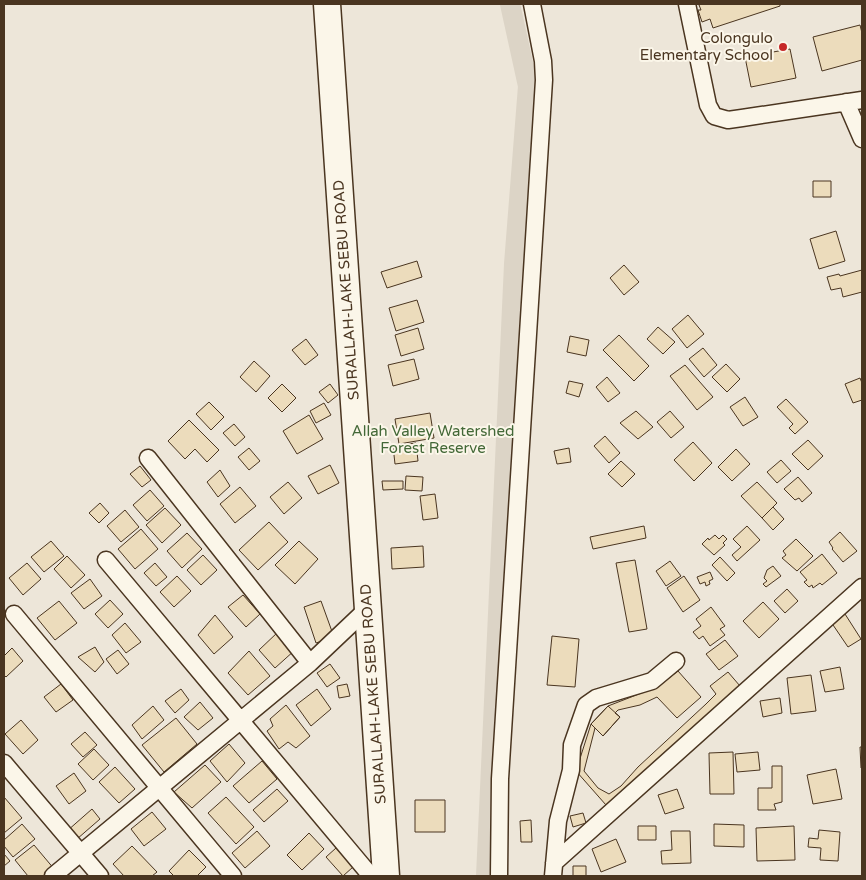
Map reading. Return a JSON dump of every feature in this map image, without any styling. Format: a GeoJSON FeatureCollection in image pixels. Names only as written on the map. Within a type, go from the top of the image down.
{"type":"FeatureCollection","features":[{"type":"Feature","properties":{"kind":"main road","name":"SURALLAH-LAKE SEBU ROAD"},"geometry":{"type":"LineString","coordinates":[[327,4],[386,876]]}},
{"type":"Feature","properties":{"kind":"street"},"geometry":{"type":"LineString","coordinates":[[499,876],[500,778],[544,80],[543,61],[532,4]]}},
{"type":"Feature","properties":{"kind":"street"},"geometry":{"type":"LineString","coordinates":[[687,4],[708,105],[714,116],[728,120],[854,101],[862,139]]}},
{"type":"Feature","properties":{"kind":"street"},"geometry":{"type":"LineString","coordinates":[[148,458],[310,663]]}},
{"type":"Feature","properties":{"kind":"street"},"geometry":{"type":"LineString","coordinates":[[106,560],[371,876]]}},
{"type":"Feature","properties":{"kind":"street"},"geometry":{"type":"LineString","coordinates":[[554,870],[862,587]]}},
{"type":"Feature","properties":{"kind":"street"},"geometry":{"type":"LineString","coordinates":[[53,876],[310,663],[367,609]]}},
{"type":"Feature","properties":{"kind":"street"},"geometry":{"type":"LineString","coordinates":[[14,614],[233,876]]}},
{"type":"Feature","properties":{"kind":"street"},"geometry":{"type":"LineString","coordinates":[[554,870],[558,821],[571,770],[572,745],[586,705],[596,698],[652,681],[676,661]]}},
{"type":"Feature","properties":{"kind":"street"},"geometry":{"type":"LineString","coordinates":[[4,763],[100,876]]}},
{"type":"Feature","properties":{"kind":"green space","name":"Allah Valley Watershed Forest Reserve"},"geometry":{"type":"Polygon","coordinates":[[[4,4],[862,4],[862,876],[4,876],[4,4]]]}},
{"type":"Feature","properties":{"kind":"building"},"geometry":{"type":"Polygon","coordinates":[[[780,4],[780,6],[713,28],[710,19],[702,22],[698,10],[701,10],[699,5],[780,4]]]}},
{"type":"Feature","properties":{"kind":"building"},"geometry":{"type":"Polygon","coordinates":[[[860,25],[862,33],[862,60],[822,71],[813,37],[860,25]]]}},
{"type":"Feature","properties":{"kind":"building"},"geometry":{"type":"Polygon","coordinates":[[[790,49],[796,78],[751,87],[745,57],[790,49]]]}},
{"type":"Feature","properties":{"kind":"building"},"geometry":{"type":"Polygon","coordinates":[[[813,181],[831,181],[831,197],[813,197],[813,181]]]}},
{"type":"Feature","properties":{"kind":"building"},"geometry":{"type":"Polygon","coordinates":[[[836,231],[845,261],[819,269],[810,239],[836,231]]]}},
{"type":"Feature","properties":{"kind":"building"},"geometry":{"type":"Polygon","coordinates":[[[417,261],[422,277],[387,288],[381,272],[417,261]]]}},
{"type":"Feature","properties":{"kind":"building"},"geometry":{"type":"Polygon","coordinates":[[[624,265],[639,282],[624,295],[610,278],[624,265]]]}},
{"type":"Feature","properties":{"kind":"building"},"geometry":{"type":"Polygon","coordinates":[[[862,270],[862,292],[843,297],[841,288],[831,290],[827,277],[839,274],[840,276],[862,270]]]}},
{"type":"Feature","properties":{"kind":"building"},"geometry":{"type":"Polygon","coordinates":[[[417,300],[424,322],[396,331],[389,308],[417,300]]]}},
{"type":"Feature","properties":{"kind":"building"},"geometry":{"type":"Polygon","coordinates":[[[688,315],[704,334],[687,348],[672,329],[688,315]]]}},
{"type":"Feature","properties":{"kind":"building"},"geometry":{"type":"Polygon","coordinates":[[[658,327],[675,342],[663,354],[647,339],[658,327]]]}},
{"type":"Feature","properties":{"kind":"building"},"geometry":{"type":"Polygon","coordinates":[[[418,328],[424,349],[401,356],[395,335],[418,328]]]}},
{"type":"Feature","properties":{"kind":"building"},"geometry":{"type":"Polygon","coordinates":[[[619,335],[649,366],[634,381],[603,350],[619,335]]]}},
{"type":"Feature","properties":{"kind":"building"},"geometry":{"type":"Polygon","coordinates":[[[570,336],[589,340],[586,356],[567,352],[570,336]]]}},
{"type":"Feature","properties":{"kind":"building"},"geometry":{"type":"Polygon","coordinates":[[[306,339],[318,355],[305,365],[292,350],[306,339]]]}},
{"type":"Feature","properties":{"kind":"building"},"geometry":{"type":"Polygon","coordinates":[[[703,348],[717,365],[704,377],[689,359],[703,348]]]}},
{"type":"Feature","properties":{"kind":"building"},"geometry":{"type":"Polygon","coordinates":[[[414,359],[419,379],[393,386],[388,365],[414,359]]]}},
{"type":"Feature","properties":{"kind":"building"},"geometry":{"type":"Polygon","coordinates":[[[254,361],[270,376],[256,392],[240,377],[254,361]]]}},
{"type":"Feature","properties":{"kind":"building"},"geometry":{"type":"Polygon","coordinates":[[[726,364],[740,379],[727,392],[712,377],[726,364]]]}},
{"type":"Feature","properties":{"kind":"building"},"geometry":{"type":"Polygon","coordinates":[[[685,365],[713,397],[697,410],[670,376],[685,365]]]}},
{"type":"Feature","properties":{"kind":"building"},"geometry":{"type":"Polygon","coordinates":[[[607,377],[620,393],[608,402],[596,387],[607,377]]]}},
{"type":"Feature","properties":{"kind":"building"},"geometry":{"type":"Polygon","coordinates":[[[860,378],[862,383],[862,400],[853,403],[845,384],[860,378]]]}},
{"type":"Feature","properties":{"kind":"building"},"geometry":{"type":"Polygon","coordinates":[[[569,381],[583,384],[579,397],[566,393],[569,381]]]}},
{"type":"Feature","properties":{"kind":"building"},"geometry":{"type":"Polygon","coordinates":[[[282,384],[296,398],[282,412],[268,398],[282,384]]]}},
{"type":"Feature","properties":{"kind":"building"},"geometry":{"type":"Polygon","coordinates":[[[330,384],[338,395],[328,403],[319,392],[330,384]]]}},
{"type":"Feature","properties":{"kind":"building"},"geometry":{"type":"Polygon","coordinates":[[[745,397],[758,417],[743,426],[730,407],[745,397]]]}},
{"type":"Feature","properties":{"kind":"building"},"geometry":{"type":"Polygon","coordinates":[[[786,399],[808,422],[795,434],[789,428],[793,424],[777,407],[786,399]]]}},
{"type":"Feature","properties":{"kind":"building"},"geometry":{"type":"Polygon","coordinates":[[[209,402],[224,417],[211,430],[196,414],[209,402]]]}},
{"type":"Feature","properties":{"kind":"building"},"geometry":{"type":"Polygon","coordinates":[[[324,403],[331,415],[316,423],[310,411],[324,403]]]}},
{"type":"Feature","properties":{"kind":"building"},"geometry":{"type":"Polygon","coordinates":[[[636,411],[653,427],[638,439],[620,423],[636,411]]]}},
{"type":"Feature","properties":{"kind":"building"},"geometry":{"type":"Polygon","coordinates":[[[670,411],[684,427],[671,438],[657,422],[670,411]]]}},
{"type":"Feature","properties":{"kind":"building"},"geometry":{"type":"Polygon","coordinates":[[[430,413],[434,438],[399,444],[395,419],[430,413]]]}},
{"type":"Feature","properties":{"kind":"building"},"geometry":{"type":"Polygon","coordinates":[[[309,415],[323,439],[297,454],[283,431],[309,415]]]}},
{"type":"Feature","properties":{"kind":"building"},"geometry":{"type":"Polygon","coordinates":[[[189,420],[219,450],[207,462],[195,449],[185,459],[168,441],[189,420]]]}},
{"type":"Feature","properties":{"kind":"building"},"geometry":{"type":"Polygon","coordinates":[[[234,424],[245,437],[235,446],[223,433],[234,424]]]}},
{"type":"Feature","properties":{"kind":"building"},"geometry":{"type":"Polygon","coordinates":[[[605,436],[620,453],[609,463],[594,446],[605,436]]]}},
{"type":"Feature","properties":{"kind":"building"},"geometry":{"type":"Polygon","coordinates":[[[808,440],[823,456],[808,470],[792,454],[808,440]]]}},
{"type":"Feature","properties":{"kind":"building"},"geometry":{"type":"Polygon","coordinates":[[[693,442],[712,463],[694,481],[674,460],[693,442]]]}},
{"type":"Feature","properties":{"kind":"building"},"geometry":{"type":"Polygon","coordinates":[[[416,443],[418,461],[395,464],[393,446],[416,443]]]}},
{"type":"Feature","properties":{"kind":"building"},"geometry":{"type":"Polygon","coordinates":[[[249,448],[260,461],[249,470],[238,457],[249,448]]]}},
{"type":"Feature","properties":{"kind":"building"},"geometry":{"type":"Polygon","coordinates":[[[569,448],[571,462],[557,464],[554,451],[569,448]]]}},
{"type":"Feature","properties":{"kind":"building"},"geometry":{"type":"Polygon","coordinates":[[[736,449],[750,464],[732,481],[718,467],[736,449]]]}},
{"type":"Feature","properties":{"kind":"building"},"geometry":{"type":"Polygon","coordinates":[[[781,460],[791,471],[777,483],[767,472],[781,460]]]}},
{"type":"Feature","properties":{"kind":"building"},"geometry":{"type":"Polygon","coordinates":[[[621,461],[635,474],[622,487],[608,474],[621,461]]]}},
{"type":"Feature","properties":{"kind":"building"},"geometry":{"type":"Polygon","coordinates":[[[330,465],[339,483],[318,494],[308,476],[330,465]]]}},
{"type":"Feature","properties":{"kind":"building"},"geometry":{"type":"Polygon","coordinates":[[[140,466],[151,480],[142,487],[130,474],[140,466]]]}},
{"type":"Feature","properties":{"kind":"building"},"geometry":{"type":"Polygon","coordinates":[[[220,470],[230,486],[218,497],[207,482],[220,470]]]}},
{"type":"Feature","properties":{"kind":"building"},"geometry":{"type":"Polygon","coordinates":[[[406,476],[423,477],[422,491],[405,490],[406,476]]]}},
{"type":"Feature","properties":{"kind":"building"},"geometry":{"type":"Polygon","coordinates":[[[798,477],[812,493],[802,502],[799,498],[795,500],[784,489],[798,477]]]}},
{"type":"Feature","properties":{"kind":"building"},"geometry":{"type":"Polygon","coordinates":[[[382,481],[403,481],[403,489],[383,490],[382,481]]]}},
{"type":"Feature","properties":{"kind":"building"},"geometry":{"type":"Polygon","coordinates":[[[288,482],[302,498],[284,514],[270,497],[288,482]]]}},
{"type":"Feature","properties":{"kind":"building"},"geometry":{"type":"Polygon","coordinates":[[[757,482],[777,503],[762,518],[741,496],[757,482]]]}},
{"type":"Feature","properties":{"kind":"building"},"geometry":{"type":"Polygon","coordinates":[[[240,487],[256,506],[235,523],[220,504],[240,487]]]}},
{"type":"Feature","properties":{"kind":"building"},"geometry":{"type":"Polygon","coordinates":[[[150,490],[164,506],[147,521],[133,505],[150,490]]]}},
{"type":"Feature","properties":{"kind":"building"},"geometry":{"type":"Polygon","coordinates":[[[435,494],[438,518],[423,520],[420,496],[435,494]]]}},
{"type":"Feature","properties":{"kind":"building"},"geometry":{"type":"Polygon","coordinates":[[[100,503],[109,513],[99,523],[89,513],[100,503]]]}},
{"type":"Feature","properties":{"kind":"building"},"geometry":{"type":"Polygon","coordinates":[[[773,507],[784,519],[773,530],[762,518],[773,507]]]}},
{"type":"Feature","properties":{"kind":"building"},"geometry":{"type":"Polygon","coordinates":[[[165,508],[181,525],[162,543],[146,525],[165,508]]]}},
{"type":"Feature","properties":{"kind":"building"},"geometry":{"type":"Polygon","coordinates":[[[125,510],[139,527],[121,542],[107,526],[125,510]]]}},
{"type":"Feature","properties":{"kind":"building"},"geometry":{"type":"Polygon","coordinates":[[[269,522],[288,542],[258,570],[239,550],[269,522]]]}},
{"type":"Feature","properties":{"kind":"building"},"geometry":{"type":"Polygon","coordinates":[[[644,526],[646,538],[593,549],[590,537],[644,526]]]}},
{"type":"Feature","properties":{"kind":"building"},"geometry":{"type":"Polygon","coordinates":[[[747,526],[760,540],[737,561],[732,555],[741,547],[733,539],[747,526]]]}},
{"type":"Feature","properties":{"kind":"building"},"geometry":{"type":"Polygon","coordinates":[[[141,529],[158,549],[135,569],[118,549],[141,529]]]}},
{"type":"Feature","properties":{"kind":"building"},"geometry":{"type":"Polygon","coordinates":[[[840,532],[857,551],[843,562],[832,549],[829,542],[840,532]]]}},
{"type":"Feature","properties":{"kind":"building"},"geometry":{"type":"Polygon","coordinates":[[[187,533],[202,549],[182,568],[167,551],[187,533]]]}},
{"type":"Feature","properties":{"kind":"building"},"geometry":{"type":"Polygon","coordinates":[[[715,535],[719,539],[723,535],[727,539],[723,543],[725,545],[714,555],[702,544],[708,538],[709,540],[715,535]]]}},
{"type":"Feature","properties":{"kind":"building"},"geometry":{"type":"Polygon","coordinates":[[[796,539],[813,556],[797,571],[782,558],[786,555],[783,551],[796,539]]]}},
{"type":"Feature","properties":{"kind":"building"},"geometry":{"type":"Polygon","coordinates":[[[51,541],[64,556],[44,572],[31,557],[51,541]]]}},
{"type":"Feature","properties":{"kind":"building"},"geometry":{"type":"Polygon","coordinates":[[[299,541],[318,559],[295,584],[275,565],[299,541]]]}},
{"type":"Feature","properties":{"kind":"building"},"geometry":{"type":"Polygon","coordinates":[[[423,546],[424,567],[392,569],[391,548],[423,546]]]}},
{"type":"Feature","properties":{"kind":"building"},"geometry":{"type":"Polygon","coordinates":[[[822,554],[837,573],[822,585],[820,583],[813,588],[812,585],[809,587],[804,582],[807,580],[800,572],[822,554]]]}},
{"type":"Feature","properties":{"kind":"building"},"geometry":{"type":"Polygon","coordinates":[[[203,555],[217,570],[201,585],[187,570],[203,555]]]}},
{"type":"Feature","properties":{"kind":"building"},"geometry":{"type":"Polygon","coordinates":[[[67,556],[85,575],[71,588],[54,569],[67,556]]]}},
{"type":"Feature","properties":{"kind":"building"},"geometry":{"type":"Polygon","coordinates":[[[720,557],[735,573],[727,581],[712,565],[720,557]]]}},
{"type":"Feature","properties":{"kind":"building"},"geometry":{"type":"Polygon","coordinates":[[[635,560],[647,629],[629,632],[616,563],[635,560]]]}},
{"type":"Feature","properties":{"kind":"building"},"geometry":{"type":"Polygon","coordinates":[[[670,561],[681,576],[666,586],[656,571],[670,561]]]}},
{"type":"Feature","properties":{"kind":"building"},"geometry":{"type":"Polygon","coordinates":[[[27,563],[41,579],[23,595],[9,578],[27,563]]]}},
{"type":"Feature","properties":{"kind":"building"},"geometry":{"type":"Polygon","coordinates":[[[155,563],[167,577],[156,586],[144,573],[155,563]]]}},
{"type":"Feature","properties":{"kind":"building"},"geometry":{"type":"Polygon","coordinates":[[[773,566],[781,576],[766,587],[763,584],[767,581],[764,578],[767,570],[773,566]]]}},
{"type":"Feature","properties":{"kind":"building"},"geometry":{"type":"Polygon","coordinates":[[[710,572],[713,579],[709,581],[710,584],[706,586],[705,582],[700,584],[697,577],[710,572]]]}},
{"type":"Feature","properties":{"kind":"building"},"geometry":{"type":"Polygon","coordinates":[[[177,576],[191,591],[174,607],[160,592],[177,576]]]}},
{"type":"Feature","properties":{"kind":"building"},"geometry":{"type":"Polygon","coordinates":[[[684,576],[700,600],[683,612],[667,588],[684,576]]]}},
{"type":"Feature","properties":{"kind":"building"},"geometry":{"type":"Polygon","coordinates":[[[90,579],[102,596],[84,609],[71,593],[90,579]]]}},
{"type":"Feature","properties":{"kind":"building"},"geometry":{"type":"Polygon","coordinates":[[[787,589],[798,601],[785,613],[774,601],[787,589]]]}},
{"type":"Feature","properties":{"kind":"building"},"geometry":{"type":"Polygon","coordinates":[[[243,595],[260,614],[246,627],[228,607],[243,595]]]}},
{"type":"Feature","properties":{"kind":"building"},"geometry":{"type":"Polygon","coordinates":[[[110,600],[123,614],[108,628],[95,614],[110,600]]]}},
{"type":"Feature","properties":{"kind":"building"},"geometry":{"type":"Polygon","coordinates":[[[59,601],[77,623],[55,640],[37,618],[59,601]]]}},
{"type":"Feature","properties":{"kind":"building"},"geometry":{"type":"Polygon","coordinates":[[[321,601],[334,637],[316,643],[304,607],[321,601]]]}},
{"type":"Feature","properties":{"kind":"building"},"geometry":{"type":"Polygon","coordinates":[[[763,602],[779,619],[759,638],[743,621],[763,602]]]}},
{"type":"Feature","properties":{"kind":"building"},"geometry":{"type":"Polygon","coordinates":[[[711,607],[725,626],[720,629],[725,635],[710,646],[703,636],[699,639],[693,632],[701,626],[696,619],[711,607]]]}},
{"type":"Feature","properties":{"kind":"building"},"geometry":{"type":"Polygon","coordinates":[[[845,614],[861,639],[848,647],[831,622],[845,614]]]}},
{"type":"Feature","properties":{"kind":"building"},"geometry":{"type":"Polygon","coordinates":[[[215,615],[233,637],[214,654],[198,635],[215,615]]]}},
{"type":"Feature","properties":{"kind":"building"},"geometry":{"type":"Polygon","coordinates":[[[125,623],[141,642],[126,653],[112,635],[125,623]]]}},
{"type":"Feature","properties":{"kind":"building"},"geometry":{"type":"Polygon","coordinates":[[[278,632],[295,650],[275,668],[259,650],[278,632]]]}},
{"type":"Feature","properties":{"kind":"building"},"geometry":{"type":"Polygon","coordinates":[[[552,636],[579,639],[575,687],[547,685],[552,636]]]}},
{"type":"Feature","properties":{"kind":"building"},"geometry":{"type":"Polygon","coordinates":[[[725,640],[738,656],[719,670],[706,654],[725,640]]]}},
{"type":"Feature","properties":{"kind":"building"},"geometry":{"type":"Polygon","coordinates":[[[95,647],[104,662],[95,672],[78,657],[95,647]]]}},
{"type":"Feature","properties":{"kind":"building"},"geometry":{"type":"Polygon","coordinates":[[[12,648],[23,661],[6,677],[4,675],[4,656],[12,648]]]}},
{"type":"Feature","properties":{"kind":"building"},"geometry":{"type":"Polygon","coordinates":[[[118,650],[129,664],[117,674],[106,659],[118,650]]]}},
{"type":"Feature","properties":{"kind":"building"},"geometry":{"type":"Polygon","coordinates":[[[249,651],[270,676],[248,695],[228,673],[249,651]]]}},
{"type":"Feature","properties":{"kind":"building"},"geometry":{"type":"Polygon","coordinates":[[[330,664],[340,678],[327,687],[317,673],[330,664]]]}},
{"type":"Feature","properties":{"kind":"building"},"geometry":{"type":"Polygon","coordinates":[[[840,667],[844,689],[825,692],[820,671],[840,667]]]}},
{"type":"Feature","properties":{"kind":"building"},"geometry":{"type":"Polygon","coordinates":[[[678,671],[701,697],[677,718],[657,697],[640,705],[618,710],[615,713],[620,717],[603,736],[595,728],[584,771],[598,788],[609,794],[621,786],[638,767],[716,694],[710,686],[728,672],[740,686],[618,798],[606,805],[576,771],[591,724],[608,706],[657,687],[678,671]]]}},
{"type":"Feature","properties":{"kind":"building"},"geometry":{"type":"Polygon","coordinates":[[[811,675],[816,711],[791,714],[787,678],[811,675]]]}},
{"type":"Feature","properties":{"kind":"building"},"geometry":{"type":"Polygon","coordinates":[[[61,684],[73,700],[56,712],[44,697],[61,684]]]}},
{"type":"Feature","properties":{"kind":"building"},"geometry":{"type":"Polygon","coordinates":[[[347,684],[350,696],[339,698],[337,686],[347,684]]]}},
{"type":"Feature","properties":{"kind":"building"},"geometry":{"type":"Polygon","coordinates":[[[181,689],[189,700],[175,713],[165,701],[181,689]]]}},
{"type":"Feature","properties":{"kind":"building"},"geometry":{"type":"Polygon","coordinates":[[[317,689],[331,709],[311,726],[296,705],[317,689]]]}},
{"type":"Feature","properties":{"kind":"building"},"geometry":{"type":"Polygon","coordinates":[[[780,698],[782,713],[763,717],[760,701],[780,698]]]}},
{"type":"Feature","properties":{"kind":"building"},"geometry":{"type":"Polygon","coordinates":[[[200,702],[213,718],[198,730],[184,717],[200,702]]]}},
{"type":"Feature","properties":{"kind":"building"},"geometry":{"type":"Polygon","coordinates":[[[286,705],[310,736],[296,748],[288,742],[279,749],[267,731],[273,726],[270,719],[286,705]]]}},
{"type":"Feature","properties":{"kind":"building"},"geometry":{"type":"Polygon","coordinates":[[[153,706],[164,720],[142,739],[132,725],[153,706]]]}},
{"type":"Feature","properties":{"kind":"building"},"geometry":{"type":"Polygon","coordinates":[[[608,706],[620,717],[603,736],[591,724],[608,706]]]}},
{"type":"Feature","properties":{"kind":"building"},"geometry":{"type":"Polygon","coordinates":[[[176,718],[197,744],[164,772],[142,745],[176,718]]]}},
{"type":"Feature","properties":{"kind":"building"},"geometry":{"type":"Polygon","coordinates":[[[21,720],[38,740],[23,754],[5,734],[21,720]]]}},
{"type":"Feature","properties":{"kind":"building"},"geometry":{"type":"Polygon","coordinates":[[[85,732],[97,745],[83,757],[71,744],[85,732]]]}},
{"type":"Feature","properties":{"kind":"building"},"geometry":{"type":"Polygon","coordinates":[[[229,744],[245,763],[227,782],[210,761],[229,744]]]}},
{"type":"Feature","properties":{"kind":"building"},"geometry":{"type":"Polygon","coordinates":[[[860,747],[862,747],[862,768],[861,768],[860,747]]]}},
{"type":"Feature","properties":{"kind":"building"},"geometry":{"type":"Polygon","coordinates":[[[94,749],[109,765],[93,780],[78,764],[94,749]]]}},
{"type":"Feature","properties":{"kind":"building"},"geometry":{"type":"Polygon","coordinates":[[[733,752],[734,794],[710,794],[709,753],[733,752]]]}},
{"type":"Feature","properties":{"kind":"building"},"geometry":{"type":"Polygon","coordinates":[[[758,752],[760,770],[737,772],[735,754],[758,752]]]}},
{"type":"Feature","properties":{"kind":"building"},"geometry":{"type":"Polygon","coordinates":[[[262,761],[277,779],[249,803],[233,786],[262,761]]]}},
{"type":"Feature","properties":{"kind":"building"},"geometry":{"type":"Polygon","coordinates":[[[205,765],[221,782],[192,808],[174,792],[205,765]]]}},
{"type":"Feature","properties":{"kind":"building"},"geometry":{"type":"Polygon","coordinates":[[[772,766],[782,766],[782,802],[774,804],[776,810],[758,810],[758,788],[772,788],[772,766]]]}},
{"type":"Feature","properties":{"kind":"building"},"geometry":{"type":"Polygon","coordinates":[[[115,767],[135,789],[119,803],[99,782],[115,767]]]}},
{"type":"Feature","properties":{"kind":"building"},"geometry":{"type":"Polygon","coordinates":[[[836,769],[842,799],[813,804],[807,775],[836,769]]]}},
{"type":"Feature","properties":{"kind":"building"},"geometry":{"type":"Polygon","coordinates":[[[74,773],[86,791],[69,804],[56,786],[74,773]]]}},
{"type":"Feature","properties":{"kind":"building"},"geometry":{"type":"Polygon","coordinates":[[[277,789],[288,801],[264,822],[253,810],[277,789]]]}},
{"type":"Feature","properties":{"kind":"building"},"geometry":{"type":"Polygon","coordinates":[[[677,789],[684,808],[665,814],[658,795],[677,789]]]}},
{"type":"Feature","properties":{"kind":"building"},"geometry":{"type":"Polygon","coordinates":[[[4,797],[22,818],[4,833],[4,797]]]}},
{"type":"Feature","properties":{"kind":"building"},"geometry":{"type":"Polygon","coordinates":[[[226,797],[254,827],[236,844],[208,813],[226,797]]]}},
{"type":"Feature","properties":{"kind":"building"},"geometry":{"type":"Polygon","coordinates":[[[415,800],[445,800],[445,832],[415,832],[415,800]]]}},
{"type":"Feature","properties":{"kind":"building"},"geometry":{"type":"Polygon","coordinates":[[[92,809],[100,819],[77,839],[67,831],[92,809]]]}},
{"type":"Feature","properties":{"kind":"building"},"geometry":{"type":"Polygon","coordinates":[[[152,812],[166,829],[144,846],[131,829],[152,812]]]}},
{"type":"Feature","properties":{"kind":"building"},"geometry":{"type":"Polygon","coordinates":[[[583,813],[586,823],[573,827],[570,816],[583,813]]]}},
{"type":"Feature","properties":{"kind":"building"},"geometry":{"type":"Polygon","coordinates":[[[531,820],[532,842],[521,842],[520,821],[531,820]]]}},
{"type":"Feature","properties":{"kind":"building"},"geometry":{"type":"Polygon","coordinates":[[[22,824],[35,839],[13,857],[4,846],[4,840],[22,824]]]}},
{"type":"Feature","properties":{"kind":"building"},"geometry":{"type":"Polygon","coordinates":[[[714,824],[744,825],[744,847],[714,846],[714,824]]]}},
{"type":"Feature","properties":{"kind":"building"},"geometry":{"type":"Polygon","coordinates":[[[638,826],[656,826],[656,840],[638,840],[638,826]]]}},
{"type":"Feature","properties":{"kind":"building"},"geometry":{"type":"Polygon","coordinates":[[[794,826],[795,860],[757,861],[756,828],[794,826]]]}},
{"type":"Feature","properties":{"kind":"building"},"geometry":{"type":"Polygon","coordinates":[[[819,830],[840,832],[838,861],[820,860],[821,848],[808,847],[809,838],[818,839],[819,830]]]}},
{"type":"Feature","properties":{"kind":"building"},"geometry":{"type":"Polygon","coordinates":[[[257,831],[270,846],[245,868],[232,853],[257,831]]]}},
{"type":"Feature","properties":{"kind":"building"},"geometry":{"type":"Polygon","coordinates":[[[671,831],[690,831],[691,863],[662,864],[661,851],[672,850],[671,831]]]}},
{"type":"Feature","properties":{"kind":"building"},"geometry":{"type":"Polygon","coordinates":[[[309,833],[324,849],[302,870],[287,855],[309,833]]]}},
{"type":"Feature","properties":{"kind":"building"},"geometry":{"type":"Polygon","coordinates":[[[616,839],[626,862],[601,872],[592,849],[616,839]]]}},
{"type":"Feature","properties":{"kind":"building"},"geometry":{"type":"Polygon","coordinates":[[[34,845],[55,870],[46,876],[28,876],[15,860],[34,845]]]}},
{"type":"Feature","properties":{"kind":"building"},"geometry":{"type":"Polygon","coordinates":[[[132,846],[157,872],[152,876],[124,876],[113,864],[132,846]]]}},
{"type":"Feature","properties":{"kind":"building"},"geometry":{"type":"Polygon","coordinates":[[[336,848],[353,867],[343,876],[326,857],[336,848]]]}},
{"type":"Feature","properties":{"kind":"building"},"geometry":{"type":"Polygon","coordinates":[[[189,850],[206,867],[197,876],[174,876],[169,871],[189,850]]]}},
{"type":"Feature","properties":{"kind":"building"},"geometry":{"type":"Polygon","coordinates":[[[4,854],[10,861],[4,866],[4,854]]]}},
{"type":"Feature","properties":{"kind":"building"},"geometry":{"type":"Polygon","coordinates":[[[573,866],[586,866],[586,876],[573,876],[573,866]]]}},
{"type":"Feature","properties":{"kind":"waterway"},"geometry":{"type":"LineString","coordinates":[[486,876],[514,264],[528,86],[510,4]]}},
{"type":"Feature","properties":{"kind":"place","name":"Colongulo Elementary School"},"geometry":{"type":"Point","coordinates":[783,47]}}]}
